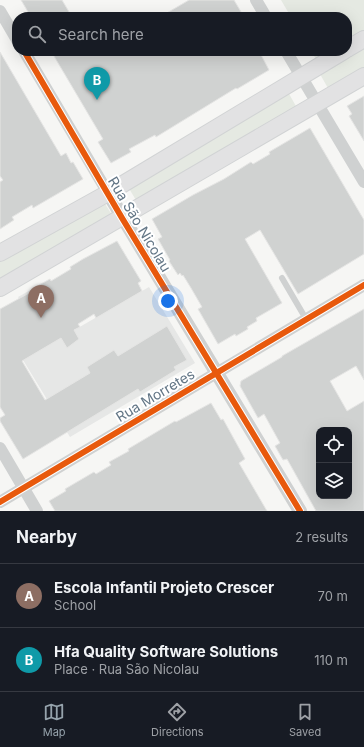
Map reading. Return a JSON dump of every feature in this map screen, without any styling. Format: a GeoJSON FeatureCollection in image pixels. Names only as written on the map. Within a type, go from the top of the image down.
{"type":"FeatureCollection","features":[{"type":"Feature","properties":{"kind":"main road"},"geometry":{"type":"LineString","coordinates":[[352,46],[364,39]]}},
{"type":"Feature","properties":{"kind":"main road"},"geometry":{"type":"LineString","coordinates":[[0,253],[108,193],[335,56]]}},
{"type":"Feature","properties":{"kind":"main road"},"geometry":{"type":"LineString","coordinates":[[0,288],[364,76]]}},
{"type":"Feature","properties":{"kind":"street"},"geometry":{"type":"LineString","coordinates":[[256,0],[263,12]]}},
{"type":"Feature","properties":{"kind":"street"},"geometry":{"type":"LineString","coordinates":[[0,11],[12,31]]}},
{"type":"Feature","properties":{"kind":"street","name":"Rua São Nicolau"},"geometry":{"type":"LineString","coordinates":[[27,56],[122,218],[300,511]]}},
{"type":"Feature","properties":{"kind":"street"},"geometry":{"type":"LineString","coordinates":[[289,56],[364,182]]}},
{"type":"Feature","properties":{"kind":"street","name":"Rua Morretes"},"geometry":{"type":"LineString","coordinates":[[0,502],[364,285]]}},
{"type":"Feature","properties":{"kind":"street"},"geometry":{"type":"LineString","coordinates":[[0,448],[38,511]]}},
{"type":"Feature","properties":{"kind":"lane"},"geometry":{"type":"LineString","coordinates":[[282,278],[306,319]]}},
{"type":"Feature","properties":{"kind":"shaded area"},"geometry":{"type":"Polygon","coordinates":[[[281,0],[364,0],[364,31],[352,38],[352,12],[288,12],[281,0]]]}},
{"type":"Feature","properties":{"kind":"shaded area"},"geometry":{"type":"Polygon","coordinates":[[[364,48],[364,70],[329,90],[320,74],[364,48]]]}},
{"type":"Feature","properties":{"kind":"shaded area"},"geometry":{"type":"Polygon","coordinates":[[[314,56],[321,56],[316,59],[314,56]]]}},
{"type":"Feature","properties":{"kind":"shaded area"},"geometry":{"type":"Polygon","coordinates":[[[288,92],[297,108],[137,202],[127,185],[288,92]]]}},
{"type":"Feature","properties":{"kind":"shaded area"},"geometry":{"type":"Polygon","coordinates":[[[102,199],[112,215],[0,281],[0,259],[102,199]]]}},
{"type":"Feature","properties":{"kind":"shaded area"},"geometry":{"type":"Polygon","coordinates":[[[149,287],[195,363],[70,437],[23,360],[47,346],[18,297],[34,288],[64,336],[149,287]]]}},
{"type":"Feature","properties":{"kind":"building"},"geometry":{"type":"Polygon","coordinates":[[[21,0],[62,0],[69,12],[28,12],[21,0]]]}},
{"type":"Feature","properties":{"kind":"building"},"geometry":{"type":"Polygon","coordinates":[[[189,0],[234,0],[241,12],[169,12],[189,0]]]}},
{"type":"Feature","properties":{"kind":"building"},"geometry":{"type":"Polygon","coordinates":[[[0,52],[61,156],[66,153],[71,163],[73,162],[83,179],[33,208],[32,205],[12,217],[14,220],[0,229],[0,182],[3,180],[0,176],[0,52]]]}},
{"type":"Feature","properties":{"kind":"building"},"geometry":{"type":"Polygon","coordinates":[[[54,56],[262,56],[269,70],[237,89],[236,88],[156,137],[155,135],[129,149],[131,152],[111,163],[98,142],[103,139],[54,56]]]}},
{"type":"Feature","properties":{"kind":"building"},"geometry":{"type":"Polygon","coordinates":[[[364,96],[364,141],[349,116],[352,114],[347,106],[364,96]]]}},
{"type":"Feature","properties":{"kind":"building"},"geometry":{"type":"Polygon","coordinates":[[[310,128],[364,220],[364,254],[298,294],[260,230],[245,239],[282,303],[256,318],[257,321],[247,327],[248,329],[236,336],[235,334],[218,344],[198,309],[202,307],[191,288],[183,275],[182,276],[180,273],[178,275],[169,261],[170,260],[158,239],[162,237],[152,219],[224,179],[251,162],[253,164],[270,154],[269,152],[310,128]]]}},
{"type":"Feature","properties":{"kind":"building"},"geometry":{"type":"Polygon","coordinates":[[[117,241],[141,281],[138,283],[142,291],[96,318],[94,314],[78,324],[80,327],[74,330],[79,339],[67,348],[61,338],[22,361],[45,400],[90,373],[87,367],[114,350],[118,356],[167,326],[187,360],[174,367],[176,370],[140,392],[138,389],[23,459],[0,421],[0,418],[5,415],[0,407],[0,309],[40,287],[39,285],[50,279],[51,281],[71,269],[70,267],[83,259],[117,241]]]}},
{"type":"Feature","properties":{"kind":"building"},"geometry":{"type":"Polygon","coordinates":[[[364,309],[364,380],[356,366],[330,381],[347,411],[364,401],[364,511],[316,511],[287,459],[283,460],[275,446],[280,443],[264,414],[258,418],[240,386],[241,381],[364,309]]]}},
{"type":"Feature","properties":{"kind":"building"},"geometry":{"type":"Polygon","coordinates":[[[211,403],[221,420],[223,419],[245,459],[239,463],[267,511],[55,511],[49,501],[66,491],[65,489],[94,472],[96,474],[111,465],[109,462],[129,451],[128,449],[175,421],[176,422],[211,403]]]}},
{"type":"Feature","properties":{"kind":"cycle path"},"geometry":{"type":"LineString","coordinates":[[27,56],[122,218],[300,511]]}},
{"type":"Feature","properties":{"kind":"cycle path"},"geometry":{"type":"LineString","coordinates":[[0,502],[364,285]]}},
{"type":"Feature","properties":{"kind":"place","name":"Hfa Quality Software Solutions"},"geometry":{"type":"Point","coordinates":[97,100]}},
{"type":"Feature","properties":{"kind":"place","name":"Escola Infantil Projeto Crescer"},"geometry":{"type":"Point","coordinates":[41,318]}}]}
